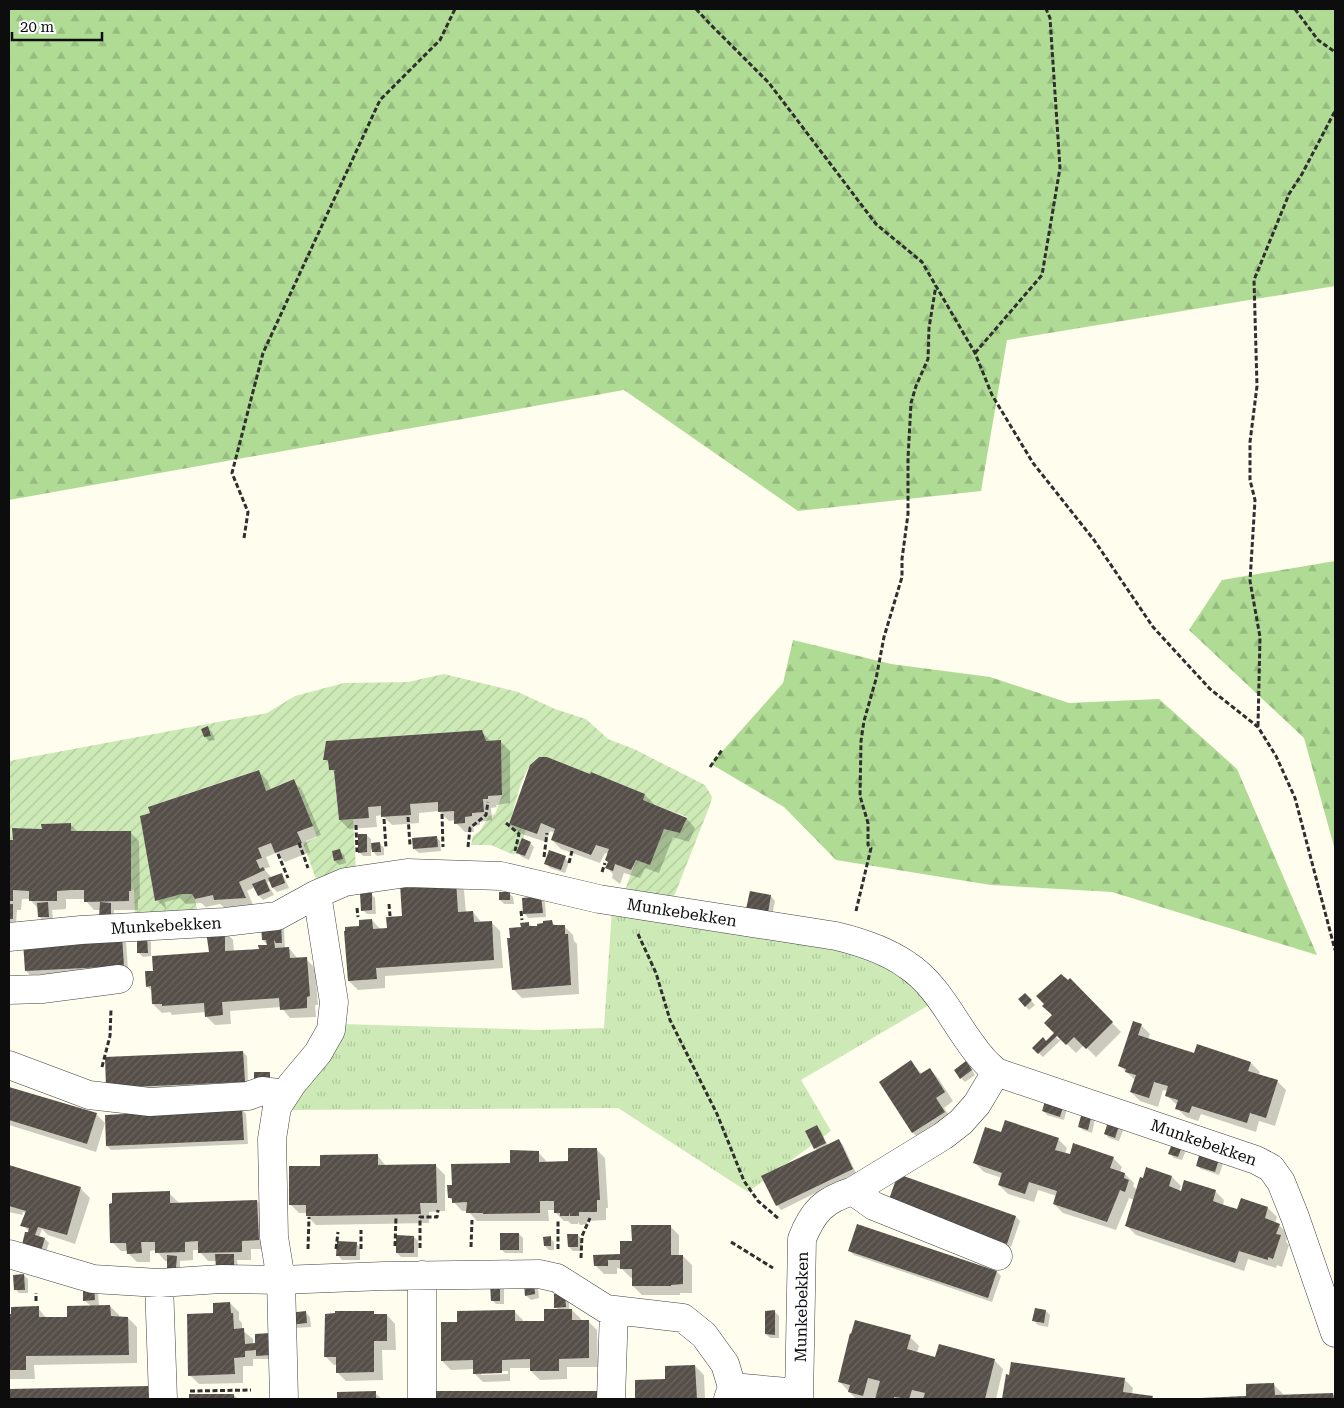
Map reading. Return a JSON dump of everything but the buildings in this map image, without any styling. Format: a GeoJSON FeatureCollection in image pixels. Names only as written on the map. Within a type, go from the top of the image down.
{"type":"FeatureCollection","features":[{"type":"Feature","properties":{"kind":"lane","name":"Munkebekken"},"geometry":{"type":"LineString","coordinates":[[9,937],[81,930],[225,922],[277,916],[314,884],[412,873],[500,876],[599,899],[836,936],[850,940],[876,948],[908,965],[929,985],[982,1058],[996,1072],[1264,1163],[1271,1168],[1281,1182],[1295,1217],[1335,1333]]}},
{"type":"Feature","properties":{"kind":"lane"},"geometry":{"type":"LineString","coordinates":[[284,1399],[281,1280],[274,1237],[272,1139],[277,1108],[285,1094],[318,1053],[331,1030],[334,1002],[314,884]]}},
{"type":"Feature","properties":{"kind":"lane"},"geometry":{"type":"LineString","coordinates":[[9,990],[42,989],[116,980]]}},
{"type":"Feature","properties":{"kind":"lane"},"geometry":{"type":"LineString","coordinates":[[9,1065],[89,1095],[150,1102],[248,1096],[262,1091],[285,1094]]}},
{"type":"Feature","properties":{"kind":"lane","name":"Munkebekken"},"geometry":{"type":"LineString","coordinates":[[799,1396],[802,1239],[808,1222],[820,1207],[836,1196],[853,1190],[944,1136],[961,1122],[977,1104],[996,1072]]}},
{"type":"Feature","properties":{"kind":"lane"},"geometry":{"type":"LineString","coordinates":[[853,1190],[874,1206],[998,1256]]}},
{"type":"Feature","properties":{"kind":"lane"},"geometry":{"type":"LineString","coordinates":[[9,1254],[93,1279],[159,1283],[221,1278],[281,1280],[421,1265],[539,1274],[557,1278],[606,1309],[683,1318],[704,1335],[725,1364],[730,1393],[799,1396]]}},
{"type":"Feature","properties":{"kind":"lane"},"geometry":{"type":"LineString","coordinates":[[421,1265],[422,1399]]}},
{"type":"Feature","properties":{"kind":"lane"},"geometry":{"type":"LineString","coordinates":[[159,1283],[163,1393]]}},
{"type":"Feature","properties":{"kind":"lane"},"geometry":{"type":"LineString","coordinates":[[611,1399],[614,1310]]}},
{"type":"Feature","properties":{"kind":"path"},"geometry":{"type":"LineString","coordinates":[[244,538],[248,512],[232,473],[263,353],[380,100],[440,40],[455,9]]}},
{"type":"Feature","properties":{"kind":"path"},"geometry":{"type":"LineString","coordinates":[[696,9],[769,83],[876,224],[922,262],[975,353],[992,395],[1032,463],[1094,540],[1153,627],[1210,688],[1258,727],[1276,756],[1295,798],[1335,950]]}},
{"type":"Feature","properties":{"kind":"path"},"geometry":{"type":"LineString","coordinates":[[975,353],[1042,275],[1060,168],[1050,18],[1046,9]]}},
{"type":"Feature","properties":{"kind":"path"},"geometry":{"type":"LineString","coordinates":[[1295,9],[1318,40],[1335,52]]}},
{"type":"Feature","properties":{"kind":"path"},"geometry":{"type":"LineString","coordinates":[[1258,727],[1260,638],[1250,581],[1255,500],[1250,480],[1250,442],[1257,386],[1254,280],[1289,194],[1302,174],[1335,110]]}},
{"type":"Feature","properties":{"kind":"path"},"geometry":{"type":"LineString","coordinates":[[850,940],[870,848],[868,845],[868,823],[860,796],[861,741],[884,637],[902,577],[902,559],[908,514],[908,458],[912,403],[916,386],[928,359],[929,328],[936,285]]}},
{"type":"Feature","properties":{"kind":"path"},"geometry":{"type":"LineString","coordinates":[[710,767],[722,750]]}},
{"type":"Feature","properties":{"kind":"path"},"geometry":{"type":"LineString","coordinates":[[468,845],[470,828],[486,816],[488,802]]}},
{"type":"Feature","properties":{"kind":"path"},"geometry":{"type":"LineString","coordinates":[[442,814],[444,850]]}},
{"type":"Feature","properties":{"kind":"path"},"geometry":{"type":"LineString","coordinates":[[408,817],[410,852]]}},
{"type":"Feature","properties":{"kind":"path"},"geometry":{"type":"LineString","coordinates":[[384,819],[387,854]]}},
{"type":"Feature","properties":{"kind":"path"},"geometry":{"type":"LineString","coordinates":[[506,823],[519,834],[514,856]]}},
{"type":"Feature","properties":{"kind":"path"},"geometry":{"type":"LineString","coordinates":[[356,825],[358,854]]}},
{"type":"Feature","properties":{"kind":"path"},"geometry":{"type":"LineString","coordinates":[[543,862],[546,833]]}},
{"type":"Feature","properties":{"kind":"path"},"geometry":{"type":"LineString","coordinates":[[299,843],[314,884]]}},
{"type":"Feature","properties":{"kind":"path"},"geometry":{"type":"LineString","coordinates":[[568,867],[572,851]]}},
{"type":"Feature","properties":{"kind":"path"},"geometry":{"type":"LineString","coordinates":[[278,854],[290,883]]}},
{"type":"Feature","properties":{"kind":"path"},"geometry":{"type":"LineString","coordinates":[[613,901],[638,934],[656,974],[670,1020],[717,1114],[744,1181],[758,1201],[802,1239]]}},
{"type":"Feature","properties":{"kind":"path"},"geometry":{"type":"LineString","coordinates":[[94,1096],[110,1036],[116,980]]}},
{"type":"Feature","properties":{"kind":"path"},"geometry":{"type":"LineString","coordinates":[[421,1265],[420,1217],[437,1217],[438,1210]]}},
{"type":"Feature","properties":{"kind":"path"},"geometry":{"type":"LineString","coordinates":[[308,1258],[309,1217]]}},
{"type":"Feature","properties":{"kind":"path"},"geometry":{"type":"LineString","coordinates":[[395,1254],[396,1217]]}},
{"type":"Feature","properties":{"kind":"path"},"geometry":{"type":"LineString","coordinates":[[581,1259],[582,1236],[590,1218]]}},
{"type":"Feature","properties":{"kind":"path"},"geometry":{"type":"LineString","coordinates":[[471,1252],[472,1220]]}},
{"type":"Feature","properties":{"kind":"path"},"geometry":{"type":"LineString","coordinates":[[557,1258],[558,1220]]}},
{"type":"Feature","properties":{"kind":"path"},"geometry":{"type":"LineString","coordinates":[[361,1254],[362,1230]]}},
{"type":"Feature","properties":{"kind":"path"},"geometry":{"type":"LineString","coordinates":[[335,1255],[338,1232]]}},
{"type":"Feature","properties":{"kind":"path"},"geometry":{"type":"LineString","coordinates":[[731,1242],[801,1286]]}},
{"type":"Feature","properties":{"kind":"path"},"geometry":{"type":"LineString","coordinates":[[163,1393],[170,1388],[186,1392],[251,1390]]}},
{"type":"Feature","properties":{"kind":"green space"},"geometry":{"type":"Polygon","coordinates":[[[9,9],[1335,9],[1335,286],[1007,340],[981,491],[798,511],[624,390],[9,500],[9,9]]]}},
{"type":"Feature","properties":{"kind":"green space"},"geometry":{"type":"Polygon","coordinates":[[[1335,561],[1335,850],[1304,738],[1189,630],[1222,580],[1335,561]]]}},
{"type":"Feature","properties":{"kind":"green space"},"geometry":{"type":"Polygon","coordinates":[[[793,640],[891,664],[990,677],[1069,703],[1159,699],[1237,769],[1317,955],[1112,892],[991,885],[836,860],[784,807],[711,764],[783,683],[793,640]]]}},
{"type":"Feature","properties":{"kind":"green space"},"geometry":{"type":"Polygon","coordinates":[[[444,674],[518,692],[555,709],[586,719],[608,739],[634,749],[705,785],[712,797],[710,805],[673,899],[624,893],[636,860],[650,865],[664,829],[680,833],[687,817],[643,800],[645,794],[591,772],[590,774],[547,757],[539,757],[528,769],[523,778],[509,824],[526,830],[518,854],[512,854],[491,845],[471,845],[473,836],[480,831],[489,816],[495,814],[502,795],[501,741],[486,741],[481,730],[326,741],[323,759],[328,760],[336,770],[334,771],[339,820],[353,819],[356,869],[317,882],[303,843],[317,837],[294,779],[266,791],[258,770],[148,807],[150,813],[141,816],[155,900],[182,894],[192,894],[198,914],[135,918],[134,889],[131,891],[131,831],[71,831],[71,823],[42,824],[42,829],[12,828],[13,840],[9,840],[9,761],[267,713],[295,696],[344,683],[408,682],[444,674]]]}},
{"type":"Feature","properties":{"kind":"green space"},"geometry":{"type":"Polygon","coordinates":[[[612,909],[822,940],[896,969],[929,1005],[801,1080],[831,1131],[748,1192],[618,1108],[287,1110],[342,1024],[539,1030],[604,1028],[612,909]]]}}]}
